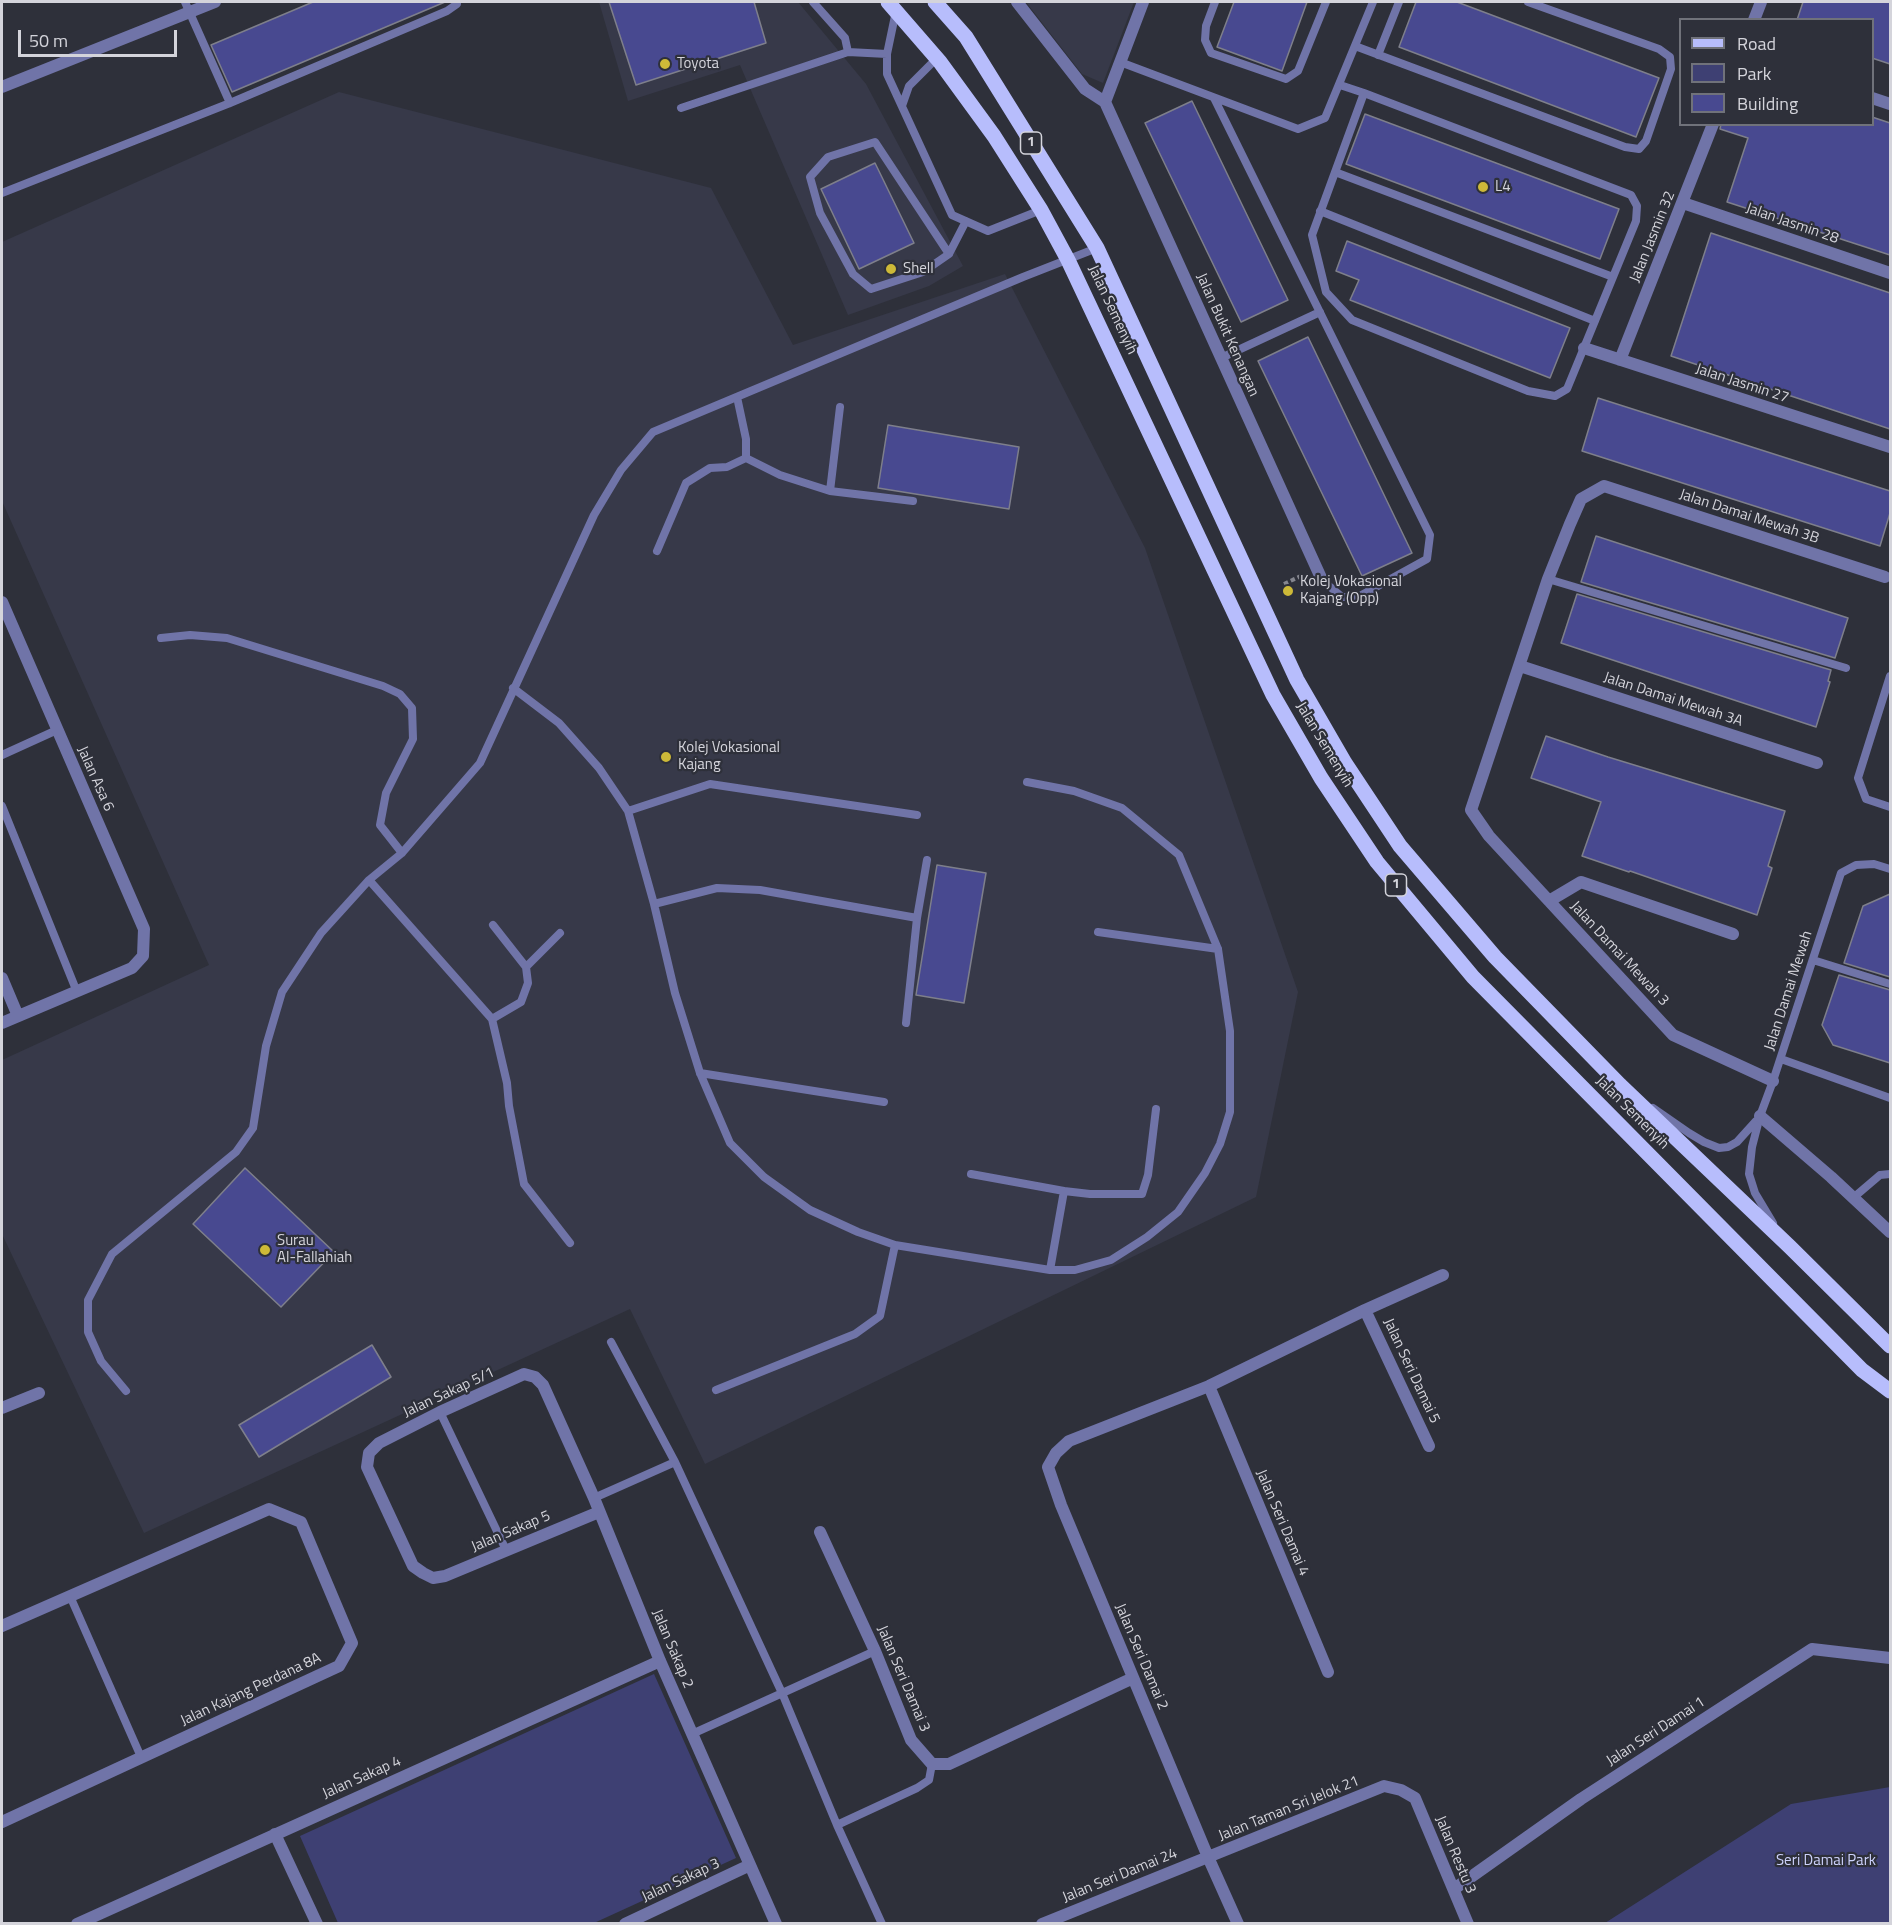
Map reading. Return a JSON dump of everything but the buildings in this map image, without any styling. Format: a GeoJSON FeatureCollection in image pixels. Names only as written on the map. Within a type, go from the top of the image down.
{"type":"FeatureCollection","features":[{"type":"Feature","properties":{"kind":"main road","name":"Jalan Semenyih"},"geometry":{"type":"LineString","coordinates":[[935,2],[966,37],[1097,248],[1297,680],[1345,763],[1400,846],[1495,957],[1620,1085],[1890,1346]]}},
{"type":"Feature","properties":{"kind":"main road","name":"Jalan Semenyih"},"geometry":{"type":"LineString","coordinates":[[892,6],[937,58],[994,136],[1041,210],[1068,260],[1273,695],[1321,778],[1377,862],[1481,986],[1863,1370],[1890,1391]]}},
{"type":"Feature","properties":{"kind":"street"},"geometry":{"type":"LineString","coordinates":[[2,87],[187,7],[215,2]]}},
{"type":"Feature","properties":{"kind":"street"},"geometry":{"type":"LineString","coordinates":[[1021,3],[1085,89],[1105,102],[1143,2]]}},
{"type":"Feature","properties":{"kind":"street"},"geometry":{"type":"LineString","coordinates":[[1755,18],[1761,2]]}},
{"type":"Feature","properties":{"kind":"street"},"geometry":{"type":"LineString","coordinates":[[1874,99],[1890,104]]}},
{"type":"Feature","properties":{"kind":"street","name":"Jalan Bukit Kenangan"},"geometry":{"type":"LineString","coordinates":[[1105,102],[1322,580]]}},
{"type":"Feature","properties":{"kind":"street","name":"Jalan Jasmin 32"},"geometry":{"type":"LineString","coordinates":[[1620,360],[1712,126]]}},
{"type":"Feature","properties":{"kind":"street","name":"Jalan Jasmin 28"},"geometry":{"type":"LineString","coordinates":[[1683,203],[1890,273]]}},
{"type":"Feature","properties":{"kind":"street","name":"Jalan Jasmin 27"},"geometry":{"type":"LineString","coordinates":[[1584,348],[1890,446]]}},
{"type":"Feature","properties":{"kind":"street","name":"Jalan Damai Mewah 3B"},"geometry":{"type":"LineString","coordinates":[[1548,579],[1581,500],[1604,486],[1885,577]]}},
{"type":"Feature","properties":{"kind":"street"},"geometry":{"type":"LineString","coordinates":[[1520,666],[1548,579]]}},
{"type":"Feature","properties":{"kind":"street","name":"Jalan Asa 6"},"geometry":{"type":"LineString","coordinates":[[2,602],[144,929],[143,956],[132,968],[77,992]]}},
{"type":"Feature","properties":{"kind":"street","name":"Jalan Damai Mewah 3A"},"geometry":{"type":"LineString","coordinates":[[1520,666],[1817,763]]}},
{"type":"Feature","properties":{"kind":"street","name":"Jalan Damai Mewah 3"},"geometry":{"type":"LineString","coordinates":[[1520,666],[1471,810],[1489,836],[1673,1035],[1773,1081]]}},
{"type":"Feature","properties":{"kind":"street"},"geometry":{"type":"LineString","coordinates":[[1549,902],[1581,882],[1733,934]]}},
{"type":"Feature","properties":{"kind":"street"},"geometry":{"type":"LineString","coordinates":[[2,978],[18,1016]]}},
{"type":"Feature","properties":{"kind":"street"},"geometry":{"type":"LineString","coordinates":[[2,1023],[77,992]]}},
{"type":"Feature","properties":{"kind":"street"},"geometry":{"type":"LineString","coordinates":[[1760,1116],[1890,1232]]}},
{"type":"Feature","properties":{"kind":"street"},"geometry":{"type":"LineString","coordinates":[[1209,1386],[1365,1310],[1443,1275]]}},
{"type":"Feature","properties":{"kind":"street","name":"Jalan Seri Damai 5"},"geometry":{"type":"LineString","coordinates":[[1365,1310],[1429,1446]]}},
{"type":"Feature","properties":{"kind":"street","name":"Jalan Sakap 5/1"},"geometry":{"type":"LineString","coordinates":[[433,1578],[413,1566],[367,1467],[369,1453],[379,1443],[524,1374],[535,1377],[543,1385]]}},
{"type":"Feature","properties":{"kind":"street","name":"Jalan Sakap 2"},"geometry":{"type":"LineString","coordinates":[[543,1385],[594,1498],[660,1661],[776,1923]]}},
{"type":"Feature","properties":{"kind":"street","name":"Jalan Seri Damai 2"},"geometry":{"type":"LineString","coordinates":[[1208,1857],[1066,1516],[1048,1467],[1056,1453],[1069,1441],[1209,1386]]}},
{"type":"Feature","properties":{"kind":"street","name":"Jalan Seri Damai 4"},"geometry":{"type":"LineString","coordinates":[[1209,1386],[1328,1672]]}},
{"type":"Feature","properties":{"kind":"street"},"geometry":{"type":"LineString","coordinates":[[2,1408],[39,1393]]}},
{"type":"Feature","properties":{"kind":"street","name":"Jalan Kajang Perdana 8A"},"geometry":{"type":"LineString","coordinates":[[2,1822],[339,1666],[352,1643],[301,1522],[269,1509],[70,1596]]}},
{"type":"Feature","properties":{"kind":"street","name":"Jalan Sakap 5"},"geometry":{"type":"LineString","coordinates":[[433,1578],[445,1576],[599,1512]]}},
{"type":"Feature","properties":{"kind":"street","name":"Jalan Seri Damai 3"},"geometry":{"type":"LineString","coordinates":[[820,1532],[875,1651],[911,1740],[932,1764]]}},
{"type":"Feature","properties":{"kind":"street"},"geometry":{"type":"LineString","coordinates":[[2,1626],[70,1596]]}},
{"type":"Feature","properties":{"kind":"street","name":"Jalan Seri Damai 1"},"geometry":{"type":"LineString","coordinates":[[1454,1889],[1581,1799],[1812,1649],[1890,1658]]}},
{"type":"Feature","properties":{"kind":"street","name":"Jalan Sakap 4"},"geometry":{"type":"LineString","coordinates":[[77,1923],[660,1661]]}},
{"type":"Feature","properties":{"kind":"street"},"geometry":{"type":"LineString","coordinates":[[932,1764],[950,1764],[1133,1678]]}},
{"type":"Feature","properties":{"kind":"street","name":"Jalan Taman Sri Jelok 21"},"geometry":{"type":"LineString","coordinates":[[1238,1923],[1208,1857],[1384,1786],[1401,1790],[1415,1798]]}},
{"type":"Feature","properties":{"kind":"street","name":"Jalan Restu 3"},"geometry":{"type":"LineString","coordinates":[[1415,1798],[1468,1923]]}},
{"type":"Feature","properties":{"kind":"street"},"geometry":{"type":"LineString","coordinates":[[275,1834],[317,1923]]}},
{"type":"Feature","properties":{"kind":"street","name":"Jalan Seri Damai 24"},"geometry":{"type":"LineString","coordinates":[[1042,1923],[1208,1857]]}},
{"type":"Feature","properties":{"kind":"street","name":"Jalan Sakap 3"},"geometry":{"type":"LineString","coordinates":[[626,1923],[750,1865]]}},
{"type":"Feature","properties":{"kind":"lane"},"geometry":{"type":"LineString","coordinates":[[2,193],[230,103],[447,11],[457,2]]}},
{"type":"Feature","properties":{"kind":"lane"},"geometry":{"type":"LineString","coordinates":[[813,2],[844,38],[848,52]]}},
{"type":"Feature","properties":{"kind":"lane"},"geometry":{"type":"LineString","coordinates":[[1215,2],[1206,26],[1205,40],[1211,53],[1286,80],[1298,71],[1326,2]]}},
{"type":"Feature","properties":{"kind":"lane"},"geometry":{"type":"LineString","coordinates":[[1120,62],[1298,129],[1325,118],[1372,2]]}},
{"type":"Feature","properties":{"kind":"lane"},"geometry":{"type":"LineString","coordinates":[[1378,55],[1399,2]]}},
{"type":"Feature","properties":{"kind":"lane"},"geometry":{"type":"LineString","coordinates":[[1355,46],[1625,147],[1639,149],[1646,141],[1671,69],[1670,57],[1659,49],[1528,2]]}},
{"type":"Feature","properties":{"kind":"lane"},"geometry":{"type":"LineString","coordinates":[[892,6],[887,74],[952,215],[988,231],[1041,210]]}},
{"type":"Feature","properties":{"kind":"lane"},"geometry":{"type":"LineString","coordinates":[[187,7],[230,103]]}},
{"type":"Feature","properties":{"kind":"lane"},"geometry":{"type":"LineString","coordinates":[[681,108],[848,52],[887,54]]}},
{"type":"Feature","properties":{"kind":"lane"},"geometry":{"type":"LineString","coordinates":[[902,106],[909,86],[937,58]]}},
{"type":"Feature","properties":{"kind":"lane"},"geometry":{"type":"LineString","coordinates":[[1340,85],[1364,93],[1631,195],[1637,206],[1636,221],[1567,389],[1555,396],[1528,391],[1352,320],[1326,292],[1312,235],[1364,93]]}},
{"type":"Feature","properties":{"kind":"lane"},"geometry":{"type":"LineString","coordinates":[[1215,98],[1430,535],[1427,559],[1358,597],[1342,597],[1322,580]]}},
{"type":"Feature","properties":{"kind":"lane"},"geometry":{"type":"LineString","coordinates":[[949,254],[875,142],[828,157],[810,177],[825,224],[853,274],[870,289],[923,272],[949,254],[966,221]]}},
{"type":"Feature","properties":{"kind":"lane"},"geometry":{"type":"LineString","coordinates":[[1335,172],[1613,277]]}},
{"type":"Feature","properties":{"kind":"lane"},"geometry":{"type":"LineString","coordinates":[[1320,211],[1595,321]]}},
{"type":"Feature","properties":{"kind":"lane"},"geometry":{"type":"LineString","coordinates":[[126,1391],[100,1361],[88,1332],[88,1300],[112,1254],[236,1152],[253,1128],[266,1046],[282,992],[321,933],[369,880],[402,853],[480,763],[594,515],[621,470],[653,432],[1097,248]]}},
{"type":"Feature","properties":{"kind":"lane"},"geometry":{"type":"LineString","coordinates":[[1221,358],[1320,312]]}},
{"type":"Feature","properties":{"kind":"lane"},"geometry":{"type":"LineString","coordinates":[[737,397],[746,439],[746,458]]}},
{"type":"Feature","properties":{"kind":"lane"},"geometry":{"type":"LineString","coordinates":[[830,491],[840,407]]}},
{"type":"Feature","properties":{"kind":"lane"},"geometry":{"type":"LineString","coordinates":[[746,458],[780,475],[830,491],[914,501]]}},
{"type":"Feature","properties":{"kind":"lane"},"geometry":{"type":"LineString","coordinates":[[657,551],[686,483],[710,468],[727,467],[746,458]]}},
{"type":"Feature","properties":{"kind":"lane"},"geometry":{"type":"LineString","coordinates":[[1548,579],[1846,668]]}},
{"type":"Feature","properties":{"kind":"lane"},"geometry":{"type":"LineString","coordinates":[[161,638],[190,635],[227,638],[384,686],[400,693],[412,708],[413,739],[386,793],[380,825],[402,853]]}},
{"type":"Feature","properties":{"kind":"lane"},"geometry":{"type":"LineString","coordinates":[[1890,676],[1858,778],[1866,799],[1890,807]]}},
{"type":"Feature","properties":{"kind":"lane"},"geometry":{"type":"LineString","coordinates":[[513,688],[559,723],[599,768],[628,811],[654,904],[675,993],[700,1073],[730,1143],[764,1177],[810,1210],[858,1232],[895,1245],[1050,1270],[1075,1270],[1111,1260],[1147,1237],[1178,1212],[1205,1173],[1220,1144],[1230,1112],[1230,1031],[1218,949],[1179,855],[1122,808],[1074,791],[1027,782]]}},
{"type":"Feature","properties":{"kind":"lane"},"geometry":{"type":"LineString","coordinates":[[2,755],[57,730]]}},
{"type":"Feature","properties":{"kind":"lane"},"geometry":{"type":"LineString","coordinates":[[628,811],[710,784],[917,815]]}},
{"type":"Feature","properties":{"kind":"lane"},"geometry":{"type":"LineString","coordinates":[[2,806],[77,992]]}},
{"type":"Feature","properties":{"kind":"lane"},"geometry":{"type":"LineString","coordinates":[[906,1023],[917,918],[927,860]]}},
{"type":"Feature","properties":{"kind":"lane","name":"Jalan Damai Mewah"},"geometry":{"type":"LineString","coordinates":[[1790,1247],[1764,1211],[1749,1174],[1752,1147],[1760,1116],[1781,1059],[1841,873],[1856,865],[1874,864],[1890,869]]}},
{"type":"Feature","properties":{"kind":"lane"},"geometry":{"type":"LineString","coordinates":[[369,880],[492,1019],[507,1083],[509,1106],[524,1184],[570,1243]]}},
{"type":"Feature","properties":{"kind":"lane"},"geometry":{"type":"LineString","coordinates":[[654,904],[717,888],[760,890],[917,918]]}},
{"type":"Feature","properties":{"kind":"lane"},"geometry":{"type":"LineString","coordinates":[[492,1019],[521,1002],[528,983],[526,967],[493,925]]}},
{"type":"Feature","properties":{"kind":"lane"},"geometry":{"type":"LineString","coordinates":[[1098,932],[1218,949]]}},
{"type":"Feature","properties":{"kind":"lane"},"geometry":{"type":"LineString","coordinates":[[526,967],[560,933]]}},
{"type":"Feature","properties":{"kind":"lane"},"geometry":{"type":"LineString","coordinates":[[1813,960],[1890,984]]}},
{"type":"Feature","properties":{"kind":"lane"},"geometry":{"type":"LineString","coordinates":[[1781,1059],[1890,1098]]}},
{"type":"Feature","properties":{"kind":"lane"},"geometry":{"type":"LineString","coordinates":[[700,1073],[884,1102]]}},
{"type":"Feature","properties":{"kind":"lane","name":"Jalan Damai Mewah"},"geometry":{"type":"LineString","coordinates":[[1620,1085],[1689,1133],[1719,1148],[1728,1147],[1737,1142],[1760,1116]]}},
{"type":"Feature","properties":{"kind":"lane"},"geometry":{"type":"LineString","coordinates":[[971,1174],[1064,1191],[1090,1194],[1142,1194],[1148,1175],[1156,1109]]}},
{"type":"Feature","properties":{"kind":"lane"},"geometry":{"type":"LineString","coordinates":[[1853,1198],[1880,1175],[1890,1174]]}},
{"type":"Feature","properties":{"kind":"lane"},"geometry":{"type":"LineString","coordinates":[[1050,1270],[1064,1191]]}},
{"type":"Feature","properties":{"kind":"lane"},"geometry":{"type":"LineString","coordinates":[[716,1390],[855,1334],[880,1316],[895,1245]]}},
{"type":"Feature","properties":{"kind":"lane"},"geometry":{"type":"LineString","coordinates":[[611,1342],[675,1462],[782,1693],[837,1825],[882,1923]]}},
{"type":"Feature","properties":{"kind":"lane"},"geometry":{"type":"LineString","coordinates":[[440,1412],[506,1550]]}},
{"type":"Feature","properties":{"kind":"lane"},"geometry":{"type":"LineString","coordinates":[[594,1498],[675,1462]]}},
{"type":"Feature","properties":{"kind":"lane"},"geometry":{"type":"LineString","coordinates":[[70,1596],[141,1757]]}},
{"type":"Feature","properties":{"kind":"lane"},"geometry":{"type":"LineString","coordinates":[[692,1734],[875,1651]]}},
{"type":"Feature","properties":{"kind":"lane"},"geometry":{"type":"LineString","coordinates":[[837,1825],[917,1788],[929,1780],[932,1764]]}},
{"type":"Feature","properties":{"kind":"shaded area"},"geometry":{"type":"Polygon","coordinates":[[[599,2],[798,2],[866,84],[963,266],[929,286],[848,315],[740,65],[628,101],[599,2]]]}},
{"type":"Feature","properties":{"kind":"shaded area"},"geometry":{"type":"Polygon","coordinates":[[[1026,2],[1134,2],[1103,83],[1082,74],[1026,2]]]}},
{"type":"Feature","properties":{"kind":"shaded area","name":"Kolej Vokasional Kajang"},"geometry":{"type":"Polygon","coordinates":[[[339,92],[711,188],[793,345],[1005,274],[1145,548],[1298,992],[1256,1197],[705,1464],[630,1309],[144,1533],[2,1234],[2,1060],[209,965],[2,501],[2,242],[339,92]]]}},
{"type":"Feature","properties":{"kind":"green space"},"geometry":{"type":"Polygon","coordinates":[[[654,1674],[736,1858],[594,1923],[338,1923],[300,1836],[654,1674]]]}},
{"type":"Feature","properties":{"kind":"green space","name":"Seri Damai Park"},"geometry":{"type":"Polygon","coordinates":[[[1890,1787],[1890,1923],[1605,1923],[1791,1804],[1890,1787]]]}},
{"type":"Feature","properties":{"kind":"place","name":"Toyota"},"geometry":{"type":"Point","coordinates":[665,64]}},
{"type":"Feature","properties":{"kind":"place","name":"L4"},"geometry":{"type":"Point","coordinates":[1483,187]}},
{"type":"Feature","properties":{"kind":"place","name":"Shell"},"geometry":{"type":"Point","coordinates":[891,269]}},
{"type":"Feature","properties":{"kind":"place","name":"Kolej Vokasional Kajang (Opp)"},"geometry":{"type":"Point","coordinates":[1288,591]}},
{"type":"Feature","properties":{"kind":"place","name":"Kolej Vokasional Kajang"},"geometry":{"type":"Point","coordinates":[666,757]}},
{"type":"Feature","properties":{"kind":"place","name":"Surau Al-Fallahiah"},"geometry":{"type":"Point","coordinates":[265,1250]}}]}
